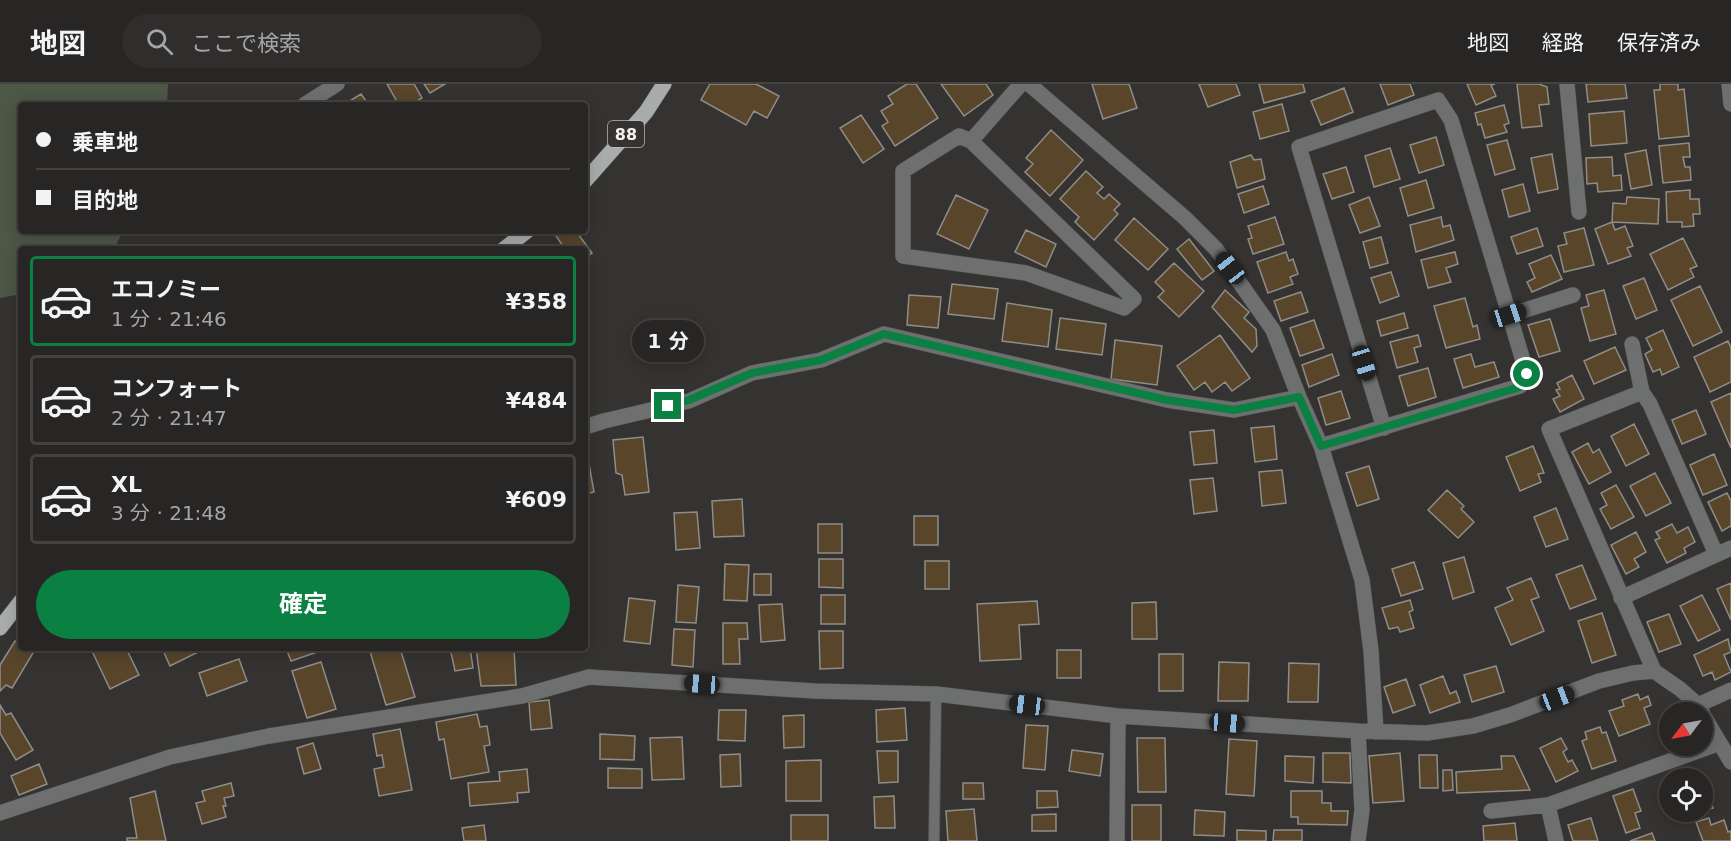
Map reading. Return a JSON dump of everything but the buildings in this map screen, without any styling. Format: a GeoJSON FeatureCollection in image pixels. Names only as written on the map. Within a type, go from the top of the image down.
{"type":"FeatureCollection","features":[{"type":"Feature","properties":{"kind":"main road","name":"88"},"geometry":{"type":"LineString","coordinates":[[588,177],[646,112],[664,84]]}},
{"type":"Feature","properties":{"kind":"main road"},"geometry":{"type":"LineString","coordinates":[[508,246],[523,234]]}},
{"type":"Feature","properties":{"kind":"main road"},"geometry":{"type":"LineString","coordinates":[[0,628],[18,605]]}},
{"type":"Feature","properties":{"kind":"street"},"geometry":{"type":"LineString","coordinates":[[309,102],[337,84]]}},
{"type":"Feature","properties":{"kind":"street"},"geometry":{"type":"LineString","coordinates":[[971,141],[1021,84]]}},
{"type":"Feature","properties":{"kind":"street"},"geometry":{"type":"LineString","coordinates":[[1029,84],[1185,218],[1216,249],[1274,330],[1299,397],[1321,446],[1362,580],[1371,651],[1376,732]]}},
{"type":"Feature","properties":{"kind":"street"},"geometry":{"type":"LineString","coordinates":[[1567,84],[1579,213]]}},
{"type":"Feature","properties":{"kind":"street"},"geometry":{"type":"LineString","coordinates":[[1729,84],[1731,104]]}},
{"type":"Feature","properties":{"kind":"street"},"geometry":{"type":"LineString","coordinates":[[1321,446],[1384,428],[1520,387],[1527,374],[1451,120],[1438,100],[1299,147],[1384,428]]}},
{"type":"Feature","properties":{"kind":"street"},"geometry":{"type":"LineString","coordinates":[[959,136],[971,141],[1134,299],[1124,308],[1026,273],[903,256],[903,171],[959,136]]}},
{"type":"Feature","properties":{"kind":"street"},"geometry":{"type":"LineString","coordinates":[[1509,315],[1573,295]]}},
{"type":"Feature","properties":{"kind":"street"},"geometry":{"type":"LineString","coordinates":[[588,426],[689,400],[752,373],[821,360],[884,334],[1167,400],[1234,410],[1299,397]]}},
{"type":"Feature","properties":{"kind":"street"},"geometry":{"type":"LineString","coordinates":[[1632,344],[1642,392],[1650,404],[1716,554]]}},
{"type":"Feature","properties":{"kind":"street"},"geometry":{"type":"LineString","coordinates":[[1642,392],[1549,429],[1654,671],[1680,689],[1693,702]]}},
{"type":"Feature","properties":{"kind":"street"},"geometry":{"type":"LineString","coordinates":[[1621,598],[1731,548]]}},
{"type":"Feature","properties":{"kind":"street"},"geometry":{"type":"LineString","coordinates":[[0,813],[170,757],[269,736],[522,696],[589,677],[815,691],[936,694],[1118,716],[1376,732],[1427,733],[1473,726],[1510,715],[1599,681],[1633,672],[1654,671]]}},
{"type":"Feature","properties":{"kind":"street"},"geometry":{"type":"LineString","coordinates":[[1713,702],[1731,690]]}},
{"type":"Feature","properties":{"kind":"street"},"geometry":{"type":"LineString","coordinates":[[1117,841],[1118,716]]}},
{"type":"Feature","properties":{"kind":"street"},"geometry":{"type":"LineString","coordinates":[[1358,731],[1362,810],[1358,841]]}},
{"type":"Feature","properties":{"kind":"street"},"geometry":{"type":"LineString","coordinates":[[1713,731],[1731,762]]}},
{"type":"Feature","properties":{"kind":"street"},"geometry":{"type":"LineString","coordinates":[[1491,811],[1548,805],[1720,743]]}},
{"type":"Feature","properties":{"kind":"street"},"geometry":{"type":"LineString","coordinates":[[1548,805],[1556,841]]}},
{"type":"Feature","properties":{"kind":"lane"},"geometry":{"type":"LineString","coordinates":[[934,841],[936,694]]}},
{"type":"Feature","properties":{"kind":"green space"},"geometry":{"type":"Polygon","coordinates":[[[0,84],[168,84],[167,102],[18,102],[18,234],[122,234],[116,246],[18,246],[18,295],[0,298],[0,84]]]}},
{"type":"Feature","properties":{"kind":"route"},"geometry":{"type":"LineString","coordinates":[[668,406],[689,400],[752,373],[821,360],[884,334],[1167,400],[1234,410],[1299,397],[1321,446],[1520,387],[1527,374]]}}]}
